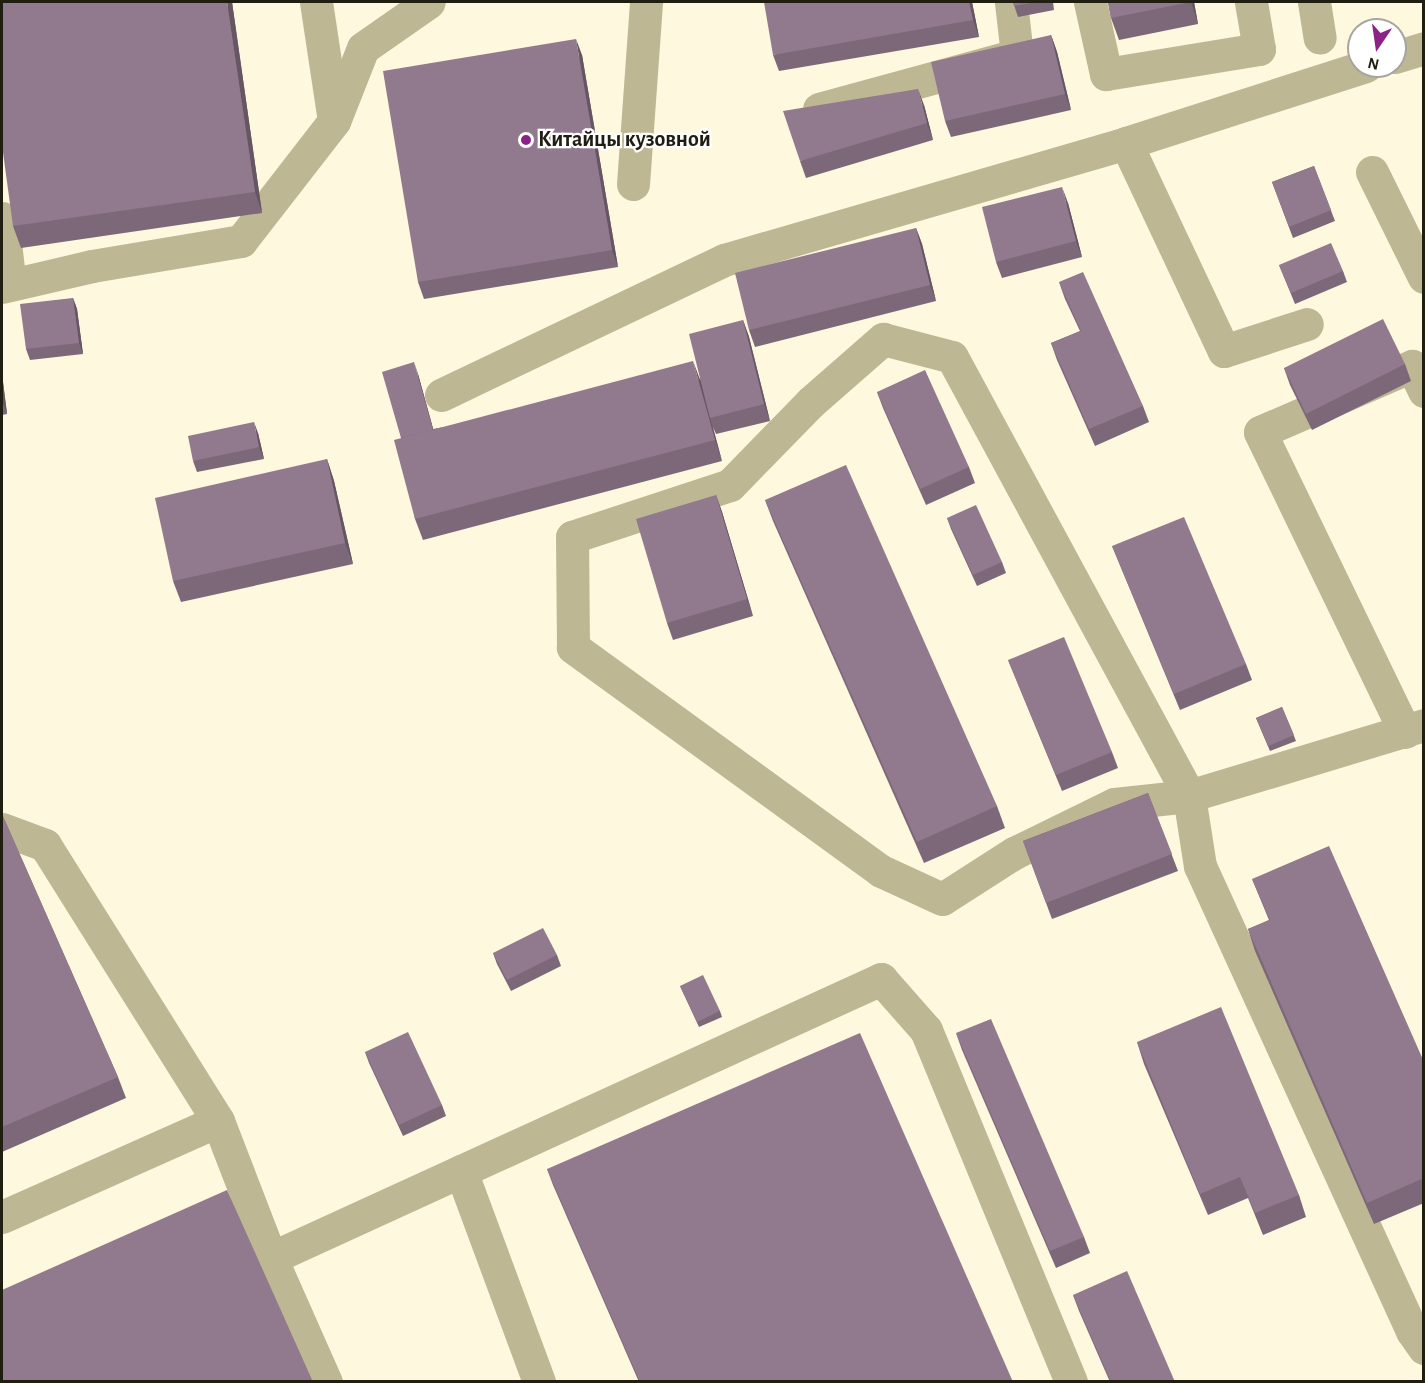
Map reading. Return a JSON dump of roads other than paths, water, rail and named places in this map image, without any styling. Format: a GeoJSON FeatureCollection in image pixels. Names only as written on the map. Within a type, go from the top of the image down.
{"type":"FeatureCollection","features":[{"type":"Feature","properties":{"kind":"lane"},"geometry":{"type":"LineString","coordinates":[[316,2],[334,121]]}},
{"type":"Feature","properties":{"kind":"lane"},"geometry":{"type":"LineString","coordinates":[[2,218],[6,286],[92,266],[241,241],[334,121],[363,48],[429,2]]}},
{"type":"Feature","properties":{"kind":"lane"},"geometry":{"type":"LineString","coordinates":[[633,184],[646,2]]}},
{"type":"Feature","properties":{"kind":"lane"},"geometry":{"type":"LineString","coordinates":[[819,109],[1017,55],[1011,2]]}},
{"type":"Feature","properties":{"kind":"lane"},"geometry":{"type":"LineString","coordinates":[[1090,2],[1106,74],[1259,49],[1251,2]]}},
{"type":"Feature","properties":{"kind":"lane"},"geometry":{"type":"LineString","coordinates":[[1314,2],[1320,38]]}},
{"type":"Feature","properties":{"kind":"lane"},"geometry":{"type":"LineString","coordinates":[[1407,53],[1424,48]]}},
{"type":"Feature","properties":{"kind":"lane"},"geometry":{"type":"LineString","coordinates":[[441,395],[724,260],[1126,143],[1347,72]]}},
{"type":"Feature","properties":{"kind":"lane"},"geometry":{"type":"LineString","coordinates":[[1126,143],[1224,351],[1307,324]]}},
{"type":"Feature","properties":{"kind":"lane"},"geometry":{"type":"LineString","coordinates":[[1372,172],[1424,277]]}},
{"type":"Feature","properties":{"kind":"lane"},"geometry":{"type":"LineString","coordinates":[[1424,391],[1413,366],[1260,432],[1414,728],[1189,796],[1114,804],[1014,853],[942,900],[881,871],[573,647],[572,537],[730,485],[811,402],[883,339],[952,357],[1189,796],[1200,866],[1412,1330],[1424,1348]]}},
{"type":"Feature","properties":{"kind":"lane"},"geometry":{"type":"LineString","coordinates":[[2,829],[45,845],[218,1121],[271,1258],[326,1382]]}},
{"type":"Feature","properties":{"kind":"lane"},"geometry":{"type":"LineString","coordinates":[[271,1258],[881,979],[926,1030],[1071,1382]]}},
{"type":"Feature","properties":{"kind":"lane"},"geometry":{"type":"LineString","coordinates":[[2,1217],[218,1121]]}},
{"type":"Feature","properties":{"kind":"lane"},"geometry":{"type":"LineString","coordinates":[[461,1171],[539,1382]]}},
{"type":"Feature","properties":{"kind":"place","name":"Китайцы кузовной"},"geometry":{"type":"Point","coordinates":[526,140]}}]}
